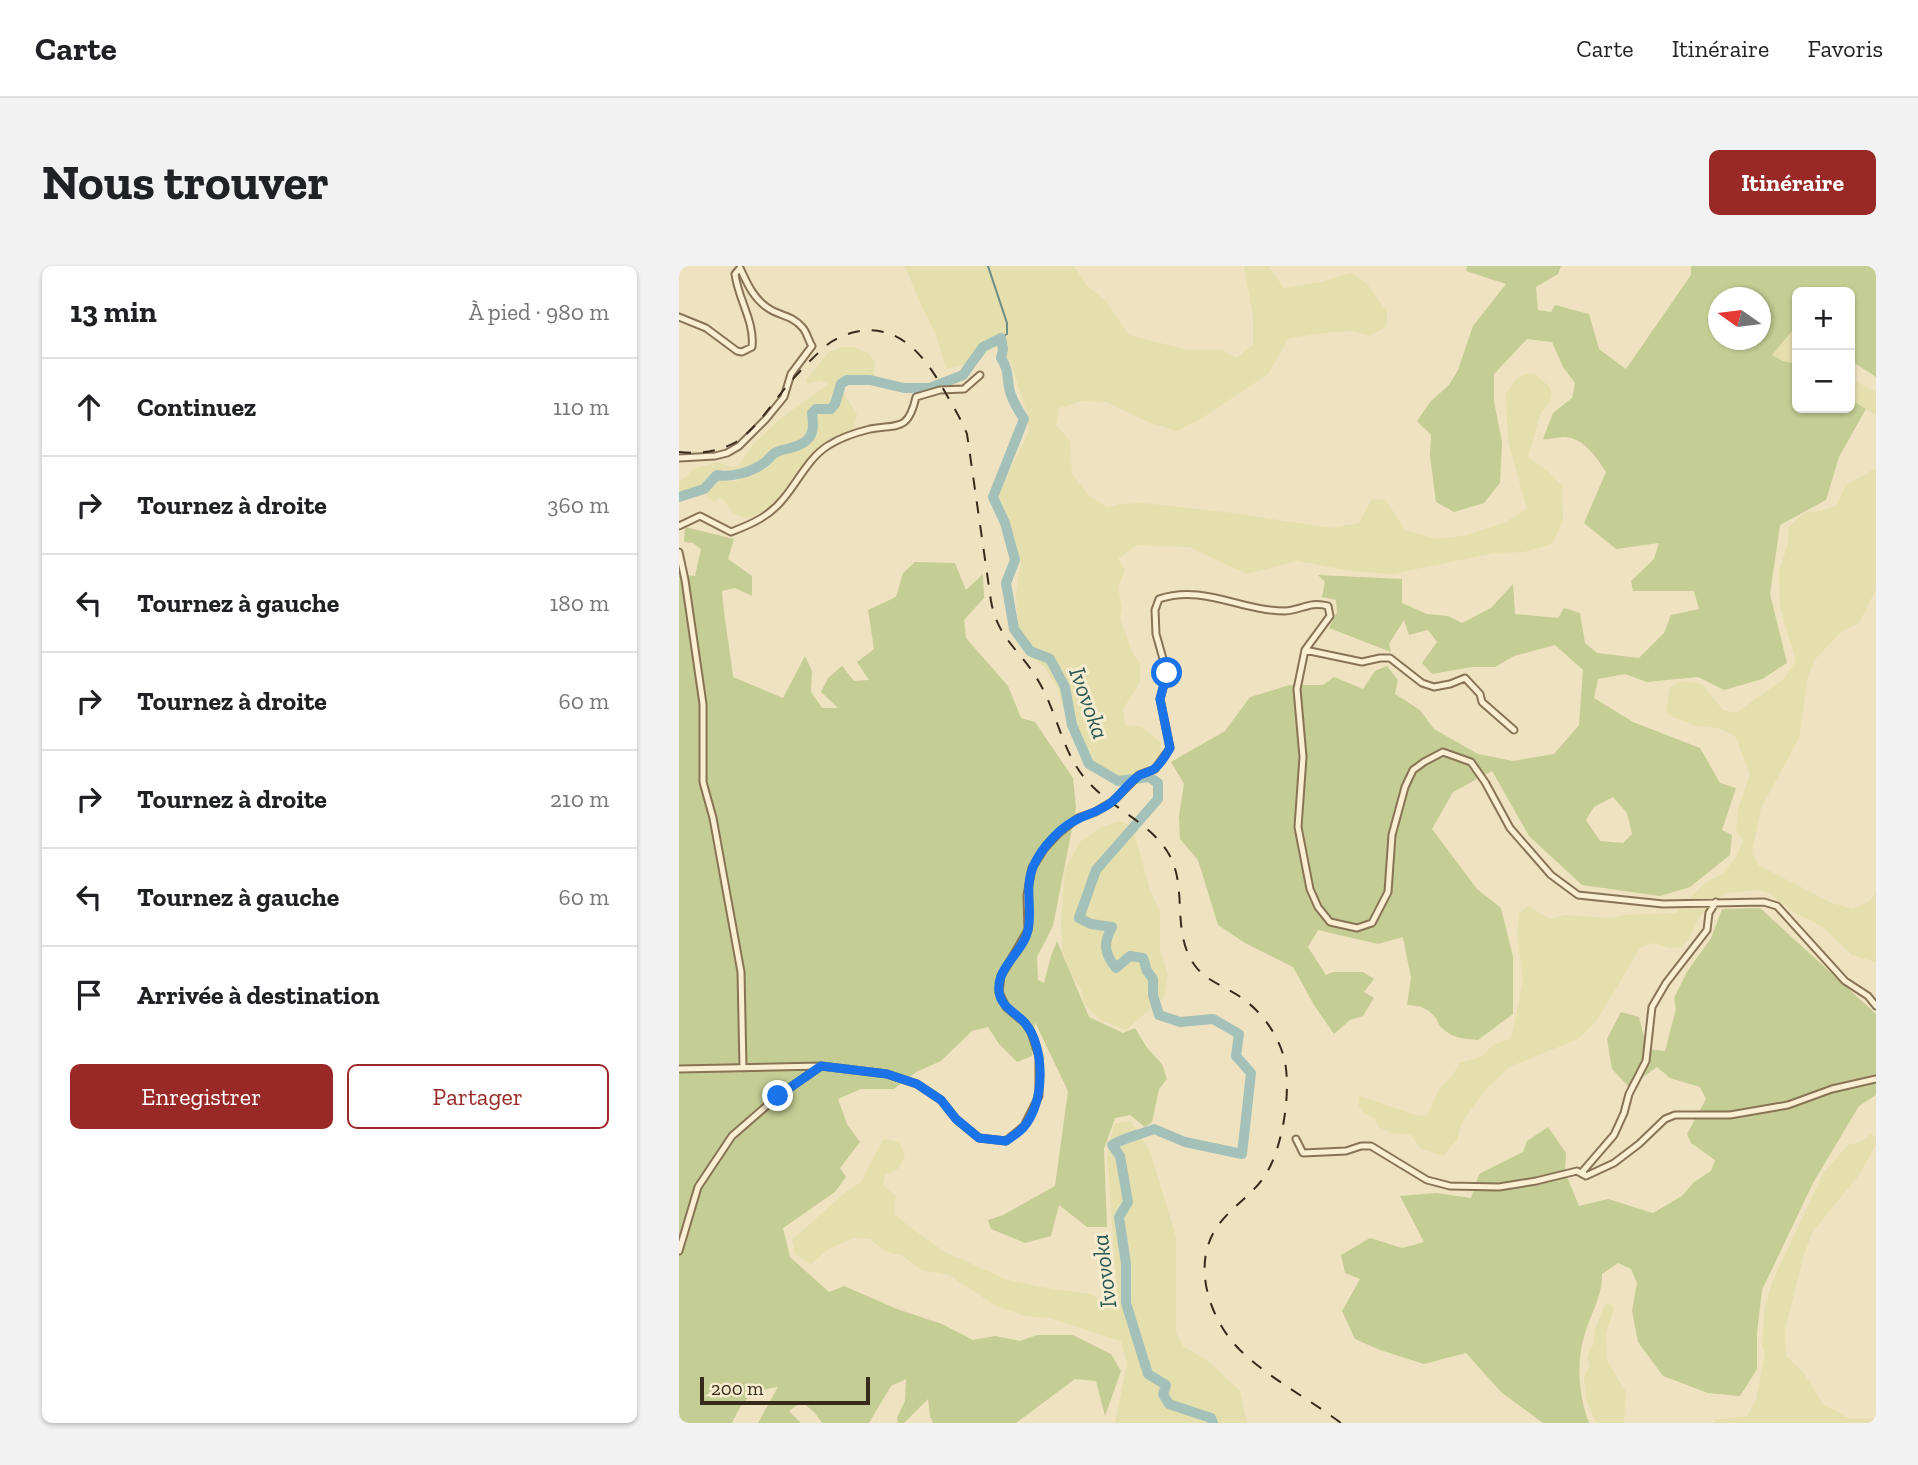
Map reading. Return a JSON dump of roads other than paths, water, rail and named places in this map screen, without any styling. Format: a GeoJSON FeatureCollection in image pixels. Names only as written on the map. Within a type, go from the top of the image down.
{"type":"FeatureCollection","features":[{"type":"Feature","properties":{"kind":"street"},"geometry":{"type":"LineString","coordinates":[[679,317],[706,328],[737,351],[742,352],[752,347],[749,320],[737,289],[735,274],[740,268],[754,295],[766,307],[785,314],[801,325],[812,346],[791,374],[784,397],[739,446],[715,456],[679,458]]}},
{"type":"Feature","properties":{"kind":"street"},"geometry":{"type":"LineString","coordinates":[[679,526],[700,516],[731,532],[759,522],[783,500],[803,470],[833,442],[865,430],[890,429],[906,422],[916,397],[940,390],[964,389],[980,375]]}},
{"type":"Feature","properties":{"kind":"street"},"geometry":{"type":"LineString","coordinates":[[679,552],[702,704],[703,782],[713,818],[741,972],[743,1068]]}},
{"type":"Feature","properties":{"kind":"street"},"geometry":{"type":"LineString","coordinates":[[679,1069],[821,1066],[887,1074],[917,1084],[941,1100],[956,1119],[979,1138],[1006,1141],[1024,1126],[1039,1096],[1039,1057],[1025,1023],[1006,1007],[999,992],[1002,976],[1028,930],[1027,895],[1032,868],[1044,849],[1059,833],[1078,818],[1095,813],[1112,802],[1139,775],[1155,769],[1170,748],[1160,699],[1167,673],[1156,634],[1155,610],[1159,599],[1175,594],[1209,595],[1265,609],[1287,611],[1315,603],[1328,606],[1330,617],[1305,650],[1297,689],[1303,757],[1298,827],[1310,889],[1329,922],[1357,928],[1372,923],[1388,892],[1392,835],[1405,787],[1413,771],[1443,752],[1471,762],[1510,828],[1551,875],[1578,895],[1663,904],[1764,902],[1777,906],[1845,981],[1868,996],[1876,1006]]}},
{"type":"Feature","properties":{"kind":"street"},"geometry":{"type":"LineString","coordinates":[[1305,650],[1362,662],[1390,658],[1422,683],[1434,687],[1465,678],[1480,694],[1482,702],[1514,730]]}},
{"type":"Feature","properties":{"kind":"street"},"geometry":{"type":"LineString","coordinates":[[1586,1176],[1583,1171],[1613,1135],[1646,1061],[1652,1007],[1666,983],[1707,930],[1709,913],[1716,902]]}},
{"type":"Feature","properties":{"kind":"street"},"geometry":{"type":"LineString","coordinates":[[679,1251],[698,1187],[732,1136],[778,1096],[821,1066]]}},
{"type":"Feature","properties":{"kind":"street"},"geometry":{"type":"LineString","coordinates":[[1586,1176],[1613,1163],[1639,1144],[1665,1119],[1675,1115],[1730,1115],[1788,1105],[1832,1089],[1876,1079]]}},
{"type":"Feature","properties":{"kind":"street"},"geometry":{"type":"LineString","coordinates":[[1296,1139],[1303,1153],[1346,1151],[1371,1146],[1427,1180],[1450,1186],[1499,1186],[1577,1171],[1586,1176]]}},
{"type":"Feature","properties":{"kind":"waterway"},"geometry":{"type":"LineString","coordinates":[[988,266],[1007,323],[1007,334],[1001,338]]}},
{"type":"Feature","properties":{"kind":"waterway","name":"Ivovoka"},"geometry":{"type":"LineString","coordinates":[[679,497],[704,489],[717,475],[729,476],[747,472],[775,453],[804,443],[812,430],[812,413],[816,409],[831,409],[841,384],[847,380],[870,380],[904,388],[930,388],[963,375],[983,347],[1001,338],[1001,358],[1007,371],[1010,392],[1024,419],[993,497],[1005,523],[1015,560],[1006,583],[1014,629],[1030,651],[1050,659],[1065,687],[1072,725],[1089,764],[1118,781],[1149,777],[1158,783],[1158,799],[1096,870],[1079,918],[1091,924],[1112,927],[1106,948],[1116,968],[1130,956],[1143,958],[1153,979],[1153,995],[1159,1015],[1180,1022],[1213,1019],[1239,1034],[1236,1056],[1251,1073],[1242,1154],[1185,1142],[1154,1129],[1112,1145],[1120,1156],[1128,1202],[1119,1217],[1126,1264],[1126,1303],[1148,1374],[1166,1385],[1163,1394],[1169,1404],[1211,1418],[1213,1423]]}},
{"type":"Feature","properties":{"kind":"railway"},"geometry":{"type":"LineString","coordinates":[[679,452],[708,452],[736,442],[757,424],[816,355],[830,343],[855,332],[871,330],[898,338],[920,355],[938,379],[967,434],[991,601],[999,626],[1039,682],[1067,749],[1081,774],[1100,794],[1151,832],[1167,851],[1177,879],[1183,939],[1196,967],[1205,976],[1254,1008],[1266,1021],[1280,1045],[1287,1083],[1284,1117],[1276,1151],[1259,1184],[1217,1227],[1209,1242],[1205,1276],[1213,1310],[1221,1326],[1242,1352],[1266,1372],[1341,1423]]}}]}
